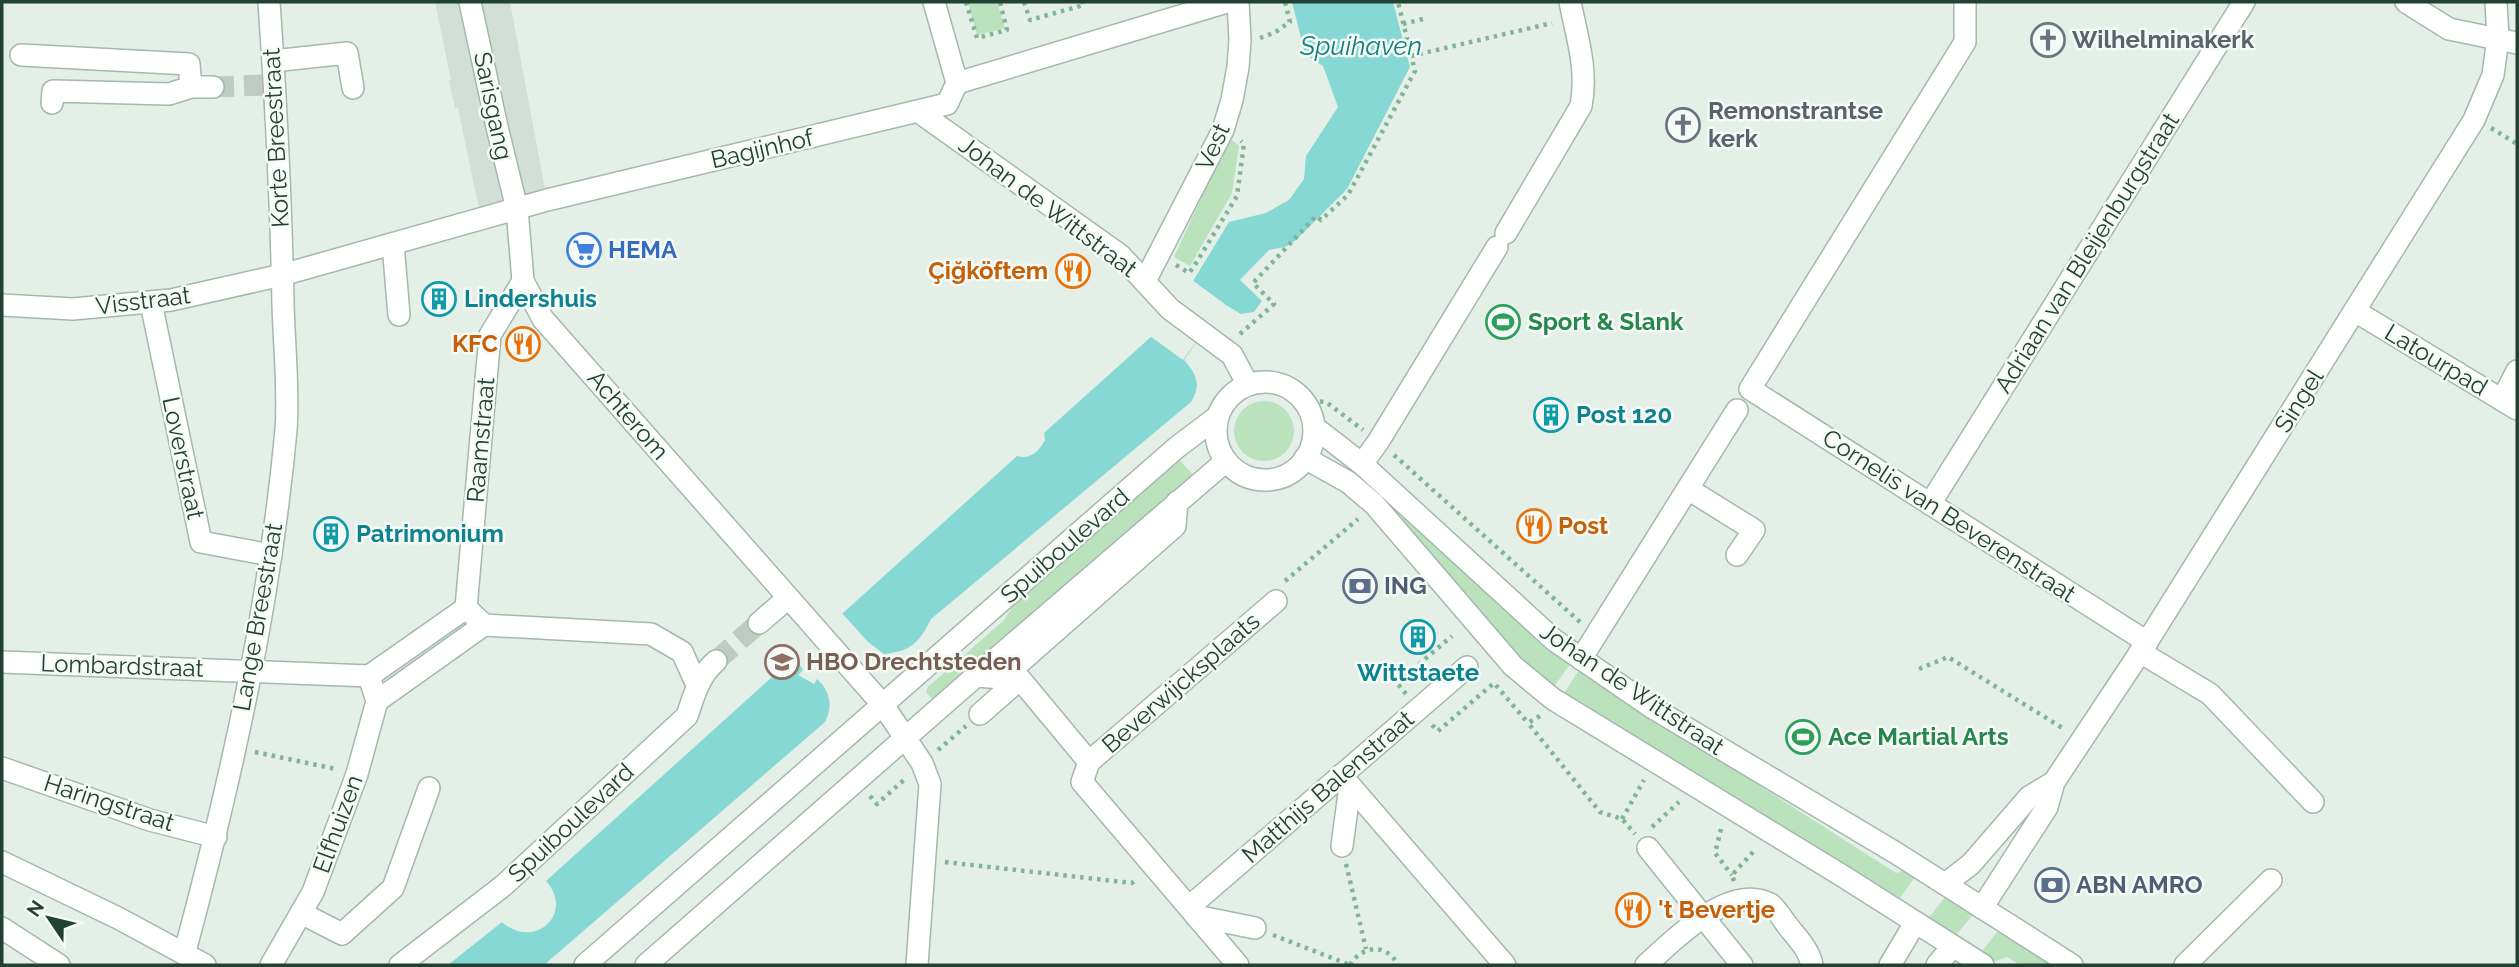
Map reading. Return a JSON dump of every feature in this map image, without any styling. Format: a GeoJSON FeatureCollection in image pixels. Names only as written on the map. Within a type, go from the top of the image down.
{"type":"FeatureCollection","features":[{"type":"Feature","properties":{"kind":"street","name":"Korte Breestraat"},"geometry":{"type":"LineString","coordinates":[[269,2],[273,61],[269,85],[279,165],[282,275]]}},
{"type":"Feature","properties":{"kind":"street","name":"Sarisgang"},"geometry":{"type":"LineString","coordinates":[[470,2],[517,209]]}},
{"type":"Feature","properties":{"kind":"street"},"geometry":{"type":"LineString","coordinates":[[934,2],[957,83],[1060,29],[1227,2]]}},
{"type":"Feature","properties":{"kind":"street","name":"Vest"},"geometry":{"type":"LineString","coordinates":[[1145,281],[1223,130],[1232,100],[1240,40],[1238,2]]}},
{"type":"Feature","properties":{"kind":"street","name":"Cornelis van Beverenstraat"},"geometry":{"type":"LineString","coordinates":[[1965,2],[1965,42],[1750,389],[1930,505],[2210,694],[2313,802]]}},
{"type":"Feature","properties":{"kind":"street","name":"Adriaan van Bleijenburgstraat"},"geometry":{"type":"LineString","coordinates":[[1930,505],[2245,2]]}},
{"type":"Feature","properties":{"kind":"street"},"geometry":{"type":"LineString","coordinates":[[2406,2],[2449,29],[2507,41]]}},
{"type":"Feature","properties":{"kind":"street","name":"Singel"},"geometry":{"type":"LineString","coordinates":[[1982,908],[2047,807],[2054,782],[2144,647],[2474,120],[2507,41],[2496,2]]}},
{"type":"Feature","properties":{"kind":"street"},"geometry":{"type":"LineString","coordinates":[[1362,464],[1378,442],[1581,106],[1585,86],[1583,64],[1572,10]]}},
{"type":"Feature","properties":{"kind":"street"},"geometry":{"type":"LineString","coordinates":[[273,61],[347,53],[353,88]]}},
{"type":"Feature","properties":{"kind":"street"},"geometry":{"type":"LineString","coordinates":[[21,55],[189,64],[191,88]]}},
{"type":"Feature","properties":{"kind":"street","name":"Bagijnhof"},"geometry":{"type":"LineString","coordinates":[[282,275],[558,197],[919,112],[947,104],[957,83]]}},
{"type":"Feature","properties":{"kind":"street"},"geometry":{"type":"LineString","coordinates":[[52,97],[169,94],[191,88],[213,87]]}},
{"type":"Feature","properties":{"kind":"street","name":"Johan de Wittstraat"},"geometry":{"type":"LineString","coordinates":[[919,112],[1120,255],[1170,309],[1223,348]]}},
{"type":"Feature","properties":{"kind":"street","name":"Achterom"},"geometry":{"type":"LineString","coordinates":[[517,209],[523,281],[543,319],[716,503],[789,598],[883,705]]}},
{"type":"Feature","properties":{"kind":"street"},"geometry":{"type":"LineString","coordinates":[[393,244],[399,315]]}},
{"type":"Feature","properties":{"kind":"street","name":"Visstraat"},"geometry":{"type":"LineString","coordinates":[[2,305],[73,309],[151,303],[282,275]]}},
{"type":"Feature","properties":{"kind":"street","name":"Lange Breestraat"},"geometry":{"type":"LineString","coordinates":[[183,953],[216,836],[236,748],[271,555],[286,427],[282,275]]}},
{"type":"Feature","properties":{"kind":"street","name":"Raamstraat"},"geometry":{"type":"LineString","coordinates":[[466,608],[490,335],[523,281]]}},
{"type":"Feature","properties":{"kind":"street","name":"Loverstraat"},"geometry":{"type":"LineString","coordinates":[[151,303],[201,542],[271,555]]}},
{"type":"Feature","properties":{"kind":"street","name":"Latourpad"},"geometry":{"type":"LineString","coordinates":[[2355,311],[2509,404]]}},
{"type":"Feature","properties":{"kind":"street"},"geometry":{"type":"LineString","coordinates":[[1223,348],[1232,355],[1248,385]]}},
{"type":"Feature","properties":{"kind":"street"},"geometry":{"type":"LineString","coordinates":[[2509,404],[2517,371]]}},
{"type":"Feature","properties":{"kind":"street"},"geometry":{"type":"LineString","coordinates":[[1272,382],[1295,392],[1307,406],[1314,428],[1311,449],[1306,458],[1289,474],[1266,480],[1243,475],[1226,461],[1216,440],[1217,417],[1224,403],[1234,392],[1248,385],[1272,382]]}},
{"type":"Feature","properties":{"kind":"street"},"geometry":{"type":"LineString","coordinates":[[1581,659],[1737,410]]}},
{"type":"Feature","properties":{"kind":"street","name":"Spuiboulevard"},"geometry":{"type":"LineString","coordinates":[[585,965],[1176,448],[1217,417]]}},
{"type":"Feature","properties":{"kind":"street","name":"Johan de Wittstraat"},"geometry":{"type":"LineString","coordinates":[[1314,428],[1362,464],[1542,631],[1581,659],[1653,708],[1945,884],[2072,965]]}},
{"type":"Feature","properties":{"kind":"street","name":"Johan de Wittstraat"},"geometry":{"type":"LineString","coordinates":[[1306,458],[1348,482],[1374,505],[1513,666],[1553,699],[1841,874],[1983,965]]}},
{"type":"Feature","properties":{"kind":"street","name":"Spuiboulevard"},"geometry":{"type":"LineString","coordinates":[[646,965],[905,737],[1226,461]]}},
{"type":"Feature","properties":{"kind":"street"},"geometry":{"type":"LineString","coordinates":[[1688,489],[1754,530],[1737,555]]}},
{"type":"Feature","properties":{"kind":"street"},"geometry":{"type":"LineString","coordinates":[[759,623],[789,598]]}},
{"type":"Feature","properties":{"kind":"street","name":"Beverwijcksplaats"},"geometry":{"type":"LineString","coordinates":[[1153,864],[1082,782],[1090,762],[1276,601]]}},
{"type":"Feature","properties":{"kind":"street"},"geometry":{"type":"LineString","coordinates":[[484,625],[466,608],[369,676],[377,701],[484,625],[651,634],[682,652],[698,685]]}},
{"type":"Feature","properties":{"kind":"street","name":"Spuiboulevard"},"geometry":{"type":"LineString","coordinates":[[400,965],[503,886],[687,716],[698,685],[707,669],[716,661]]}},
{"type":"Feature","properties":{"kind":"street","name":"Lombardstraat"},"geometry":{"type":"LineString","coordinates":[[2,662],[369,676]]}},
{"type":"Feature","properties":{"kind":"street","name":"Matthijs Balenstraat"},"geometry":{"type":"LineString","coordinates":[[1192,912],[1346,781],[1418,708],[1467,667]]}},
{"type":"Feature","properties":{"kind":"street"},"geometry":{"type":"LineString","coordinates":[[980,714],[1020,679],[1090,762]]}},
{"type":"Feature","properties":{"kind":"street","name":"Elfhuizen"},"geometry":{"type":"LineString","coordinates":[[271,965],[313,892],[357,774],[377,701]]}},
{"type":"Feature","properties":{"kind":"street"},"geometry":{"type":"LineString","coordinates":[[883,705],[922,763],[930,784],[917,965]]}},
{"type":"Feature","properties":{"kind":"street","name":"Haringstraat"},"geometry":{"type":"LineString","coordinates":[[2,768],[150,820],[216,836]]}},
{"type":"Feature","properties":{"kind":"street"},"geometry":{"type":"LineString","coordinates":[[1342,846],[1346,781]]}},
{"type":"Feature","properties":{"kind":"street"},"geometry":{"type":"LineString","coordinates":[[1346,781],[1505,965]]}},
{"type":"Feature","properties":{"kind":"street","name":"Singel"},"geometry":{"type":"LineString","coordinates":[[1945,884],[1971,864],[2029,797],[2054,782]]}},
{"type":"Feature","properties":{"kind":"street"},"geometry":{"type":"LineString","coordinates":[[301,913],[342,934],[393,888],[429,788]]}},
{"type":"Feature","properties":{"kind":"street"},"geometry":{"type":"LineString","coordinates":[[1643,843],[1742,965]]}},
{"type":"Feature","properties":{"kind":"street"},"geometry":{"type":"LineString","coordinates":[[2,862],[118,918],[205,965]]}},
{"type":"Feature","properties":{"kind":"street"},"geometry":{"type":"LineString","coordinates":[[1153,864],[1238,965]]}},
{"type":"Feature","properties":{"kind":"street"},"geometry":{"type":"LineString","coordinates":[[2185,965],[2271,880]]}},
{"type":"Feature","properties":{"kind":"street"},"geometry":{"type":"LineString","coordinates":[[1646,965],[1701,916],[1754,899],[1772,905],[1810,955],[1812,965]]}},
{"type":"Feature","properties":{"kind":"street"},"geometry":{"type":"LineString","coordinates":[[1192,912],[1255,928]]}},
{"type":"Feature","properties":{"kind":"street"},"geometry":{"type":"LineString","coordinates":[[1890,965],[1915,923]]}},
{"type":"Feature","properties":{"kind":"street"},"geometry":{"type":"LineString","coordinates":[[2,928],[60,965]]}},
{"type":"Feature","properties":{"kind":"street"},"geometry":{"type":"LineString","coordinates":[[1937,965],[1952,947]]}},
{"type":"Feature","properties":{"kind":"path"},"geometry":{"type":"LineString","coordinates":[[966,2],[977,38],[1007,30],[1000,2]]}},
{"type":"Feature","properties":{"kind":"path"},"geometry":{"type":"LineString","coordinates":[[1024,2],[1030,20],[1060,29],[1084,5],[1083,2]]}},
{"type":"Feature","properties":{"kind":"path"},"geometry":{"type":"LineString","coordinates":[[1240,40],[1273,33],[1290,22],[1285,2]]}},
{"type":"Feature","properties":{"kind":"path"},"geometry":{"type":"LineString","coordinates":[[1223,348],[1274,304],[1253,283],[1316,216],[1321,220],[1348,195],[1415,71],[1398,2]]}},
{"type":"Feature","properties":{"kind":"path"},"geometry":{"type":"LineString","coordinates":[[1411,56],[1572,10]]}},
{"type":"Feature","properties":{"kind":"path"},"geometry":{"type":"LineString","coordinates":[[1403,24],[1427,18]]}},
{"type":"Feature","properties":{"kind":"path"},"geometry":{"type":"LineString","coordinates":[[1159,253],[1189,273],[1237,196],[1244,144],[1223,130]]}},
{"type":"Feature","properties":{"kind":"path","name":"Johan de Wittstraat"},"geometry":{"type":"LineString","coordinates":[[1413,470],[1597,637]]}},
{"type":"Feature","properties":{"kind":"path"},"geometry":{"type":"LineString","coordinates":[[1276,601],[1275,590],[1374,505]]}},
{"type":"Feature","properties":{"kind":"path"},"geometry":{"type":"LineString","coordinates":[[1452,636],[1397,683],[1438,731],[1494,683],[1600,812],[1622,819],[1643,843],[1680,802]]}},
{"type":"Feature","properties":{"kind":"path"},"geometry":{"type":"LineString","coordinates":[[1919,669],[1948,657],[2082,740]]}},
{"type":"Feature","properties":{"kind":"path"},"geometry":{"type":"LineString","coordinates":[[1528,723],[1541,715],[1553,699]]}},
{"type":"Feature","properties":{"kind":"path"},"geometry":{"type":"LineString","coordinates":[[236,748],[357,774]]}},
{"type":"Feature","properties":{"kind":"path"},"geometry":{"type":"LineString","coordinates":[[1622,819],[1644,779]]}},
{"type":"Feature","properties":{"kind":"path"},"geometry":{"type":"LineString","coordinates":[[1721,829],[1715,853],[1732,875],[1739,902]]}},
{"type":"Feature","properties":{"kind":"path"},"geometry":{"type":"LineString","coordinates":[[1342,846],[1366,949]]}},
{"type":"Feature","properties":{"kind":"path"},"geometry":{"type":"LineString","coordinates":[[1732,875],[1754,851]]}},
{"type":"Feature","properties":{"kind":"path"},"geometry":{"type":"LineString","coordinates":[[925,860],[1132,883],[1153,864]]}},
{"type":"Feature","properties":{"kind":"path"},"geometry":{"type":"LineString","coordinates":[[1255,928],[1350,965],[1355,956],[1366,949],[1381,949],[1389,953],[1398,965]]}},
{"type":"Feature","properties":{"kind":"shaded area"},"geometry":{"type":"Polygon","coordinates":[[[435,2],[510,2],[547,200],[481,219],[458,108],[455,108],[449,81],[451,80],[435,2]]]}},
{"type":"Feature","properties":{"kind":"green space"},"geometry":{"type":"Polygon","coordinates":[[[968,2],[997,2],[1005,28],[977,35],[968,2]]]}},
{"type":"Feature","properties":{"kind":"green space"},"geometry":{"type":"Polygon","coordinates":[[[1229,138],[1239,146],[1232,193],[1190,266],[1174,257],[1229,138]]]}},
{"type":"Feature","properties":{"kind":"green space"},"geometry":{"type":"Polygon","coordinates":[[[1258,401],[1270,401],[1286,409],[1292,419],[1292,443],[1286,453],[1270,461],[1258,461],[1242,453],[1234,437],[1234,425],[1242,409],[1258,401]]]}},
{"type":"Feature","properties":{"kind":"green space"},"geometry":{"type":"Polygon","coordinates":[[[1177,457],[1193,475],[937,701],[933,700],[926,692],[928,687],[1004,620],[1025,588],[1177,457]]]}},
{"type":"Feature","properties":{"kind":"green space"},"geometry":{"type":"Polygon","coordinates":[[[1403,514],[1553,653],[1570,664],[1551,691],[1528,672],[1400,522],[1403,514]]]}},
{"type":"Feature","properties":{"kind":"green space"},"geometry":{"type":"Polygon","coordinates":[[[1579,670],[1896,873],[1910,869],[1917,874],[1896,904],[1561,698],[1579,670]]]}},
{"type":"Feature","properties":{"kind":"green space"},"geometry":{"type":"Polygon","coordinates":[[[1952,895],[1976,911],[1952,940],[1925,923],[1945,897],[1952,895]]]}},
{"type":"Feature","properties":{"kind":"green space"},"geometry":{"type":"Polygon","coordinates":[[[2001,927],[2062,965],[2020,965],[2007,957],[1990,963],[1979,955],[2001,927]]]}},
{"type":"Feature","properties":{"kind":"water","name":"Spuihaven"},"geometry":{"type":"Polygon","coordinates":[[[1292,2],[1393,2],[1410,67],[1347,189],[1296,240],[1285,247],[1269,250],[1240,280],[1262,301],[1254,312],[1241,314],[1224,304],[1184,360],[1192,370],[1197,385],[1191,402],[931,619],[918,640],[908,648],[884,654],[868,642],[821,682],[829,701],[825,722],[544,965],[448,965],[502,922],[515,930],[527,932],[538,930],[547,924],[554,916],[556,905],[554,893],[546,881],[1017,456],[1030,456],[1037,451],[1045,440],[1044,433],[1152,336],[1193,281],[1229,222],[1266,213],[1289,200],[1304,179],[1306,156],[1338,107],[1323,66],[1305,54],[1292,2]]]}},
{"type":"Feature","properties":{"kind":"pier"},"geometry":{"type":"Polygon","coordinates":[[[1192,280],[1225,304],[1183,360],[1150,336],[1192,280]]]}},
{"type":"Feature","properties":{"kind":"pier"},"geometry":{"type":"Polygon","coordinates":[[[840,611],[869,643],[822,684],[817,679],[814,684],[798,675],[803,670],[793,653],[840,611]]]}},
{"type":"Feature","properties":{"kind":"tunnel"},"geometry":{"type":"LineString","coordinates":[[213,87],[264,85]]}},
{"type":"Feature","properties":{"kind":"tunnel"},"geometry":{"type":"LineString","coordinates":[[716,661],[759,623]]}},
{"type":"Feature","properties":{"kind":"place","name":"Wilhelminakerk"},"geometry":{"type":"Point","coordinates":[2048,40]}},
{"type":"Feature","properties":{"kind":"place","name":"Remonstrantse kerk"},"geometry":{"type":"Point","coordinates":[1683,125]}},
{"type":"Feature","properties":{"kind":"place","name":"HEMA"},"geometry":{"type":"Point","coordinates":[584,250]}},
{"type":"Feature","properties":{"kind":"place","name":"Çiğköftem"},"geometry":{"type":"Point","coordinates":[1073,271]}},
{"type":"Feature","properties":{"kind":"place","name":"Lindershuis"},"geometry":{"type":"Point","coordinates":[439,299]}},
{"type":"Feature","properties":{"kind":"place","name":"Sport & Slank"},"geometry":{"type":"Point","coordinates":[1503,322]}},
{"type":"Feature","properties":{"kind":"place","name":"KFC"},"geometry":{"type":"Point","coordinates":[523,344]}},
{"type":"Feature","properties":{"kind":"place","name":"Post 120"},"geometry":{"type":"Point","coordinates":[1551,415]}},
{"type":"Feature","properties":{"kind":"place","name":"Post"},"geometry":{"type":"Point","coordinates":[1534,526]}},
{"type":"Feature","properties":{"kind":"place","name":"Patrimonium"},"geometry":{"type":"Point","coordinates":[331,534]}},
{"type":"Feature","properties":{"kind":"place","name":"ING"},"geometry":{"type":"Point","coordinates":[1360,586]}},
{"type":"Feature","properties":{"kind":"place","name":"Wittstaete"},"geometry":{"type":"Point","coordinates":[1418,637]}},
{"type":"Feature","properties":{"kind":"place","name":"HBO Drechtsteden"},"geometry":{"type":"Point","coordinates":[782,662]}},
{"type":"Feature","properties":{"kind":"place","name":"Ace Martial Arts"},"geometry":{"type":"Point","coordinates":[1803,737]}},
{"type":"Feature","properties":{"kind":"place","name":"ABN AMRO"},"geometry":{"type":"Point","coordinates":[2052,885]}},
{"type":"Feature","properties":{"kind":"place","name":"'t Bevertje"},"geometry":{"type":"Point","coordinates":[1633,910]}}]}
